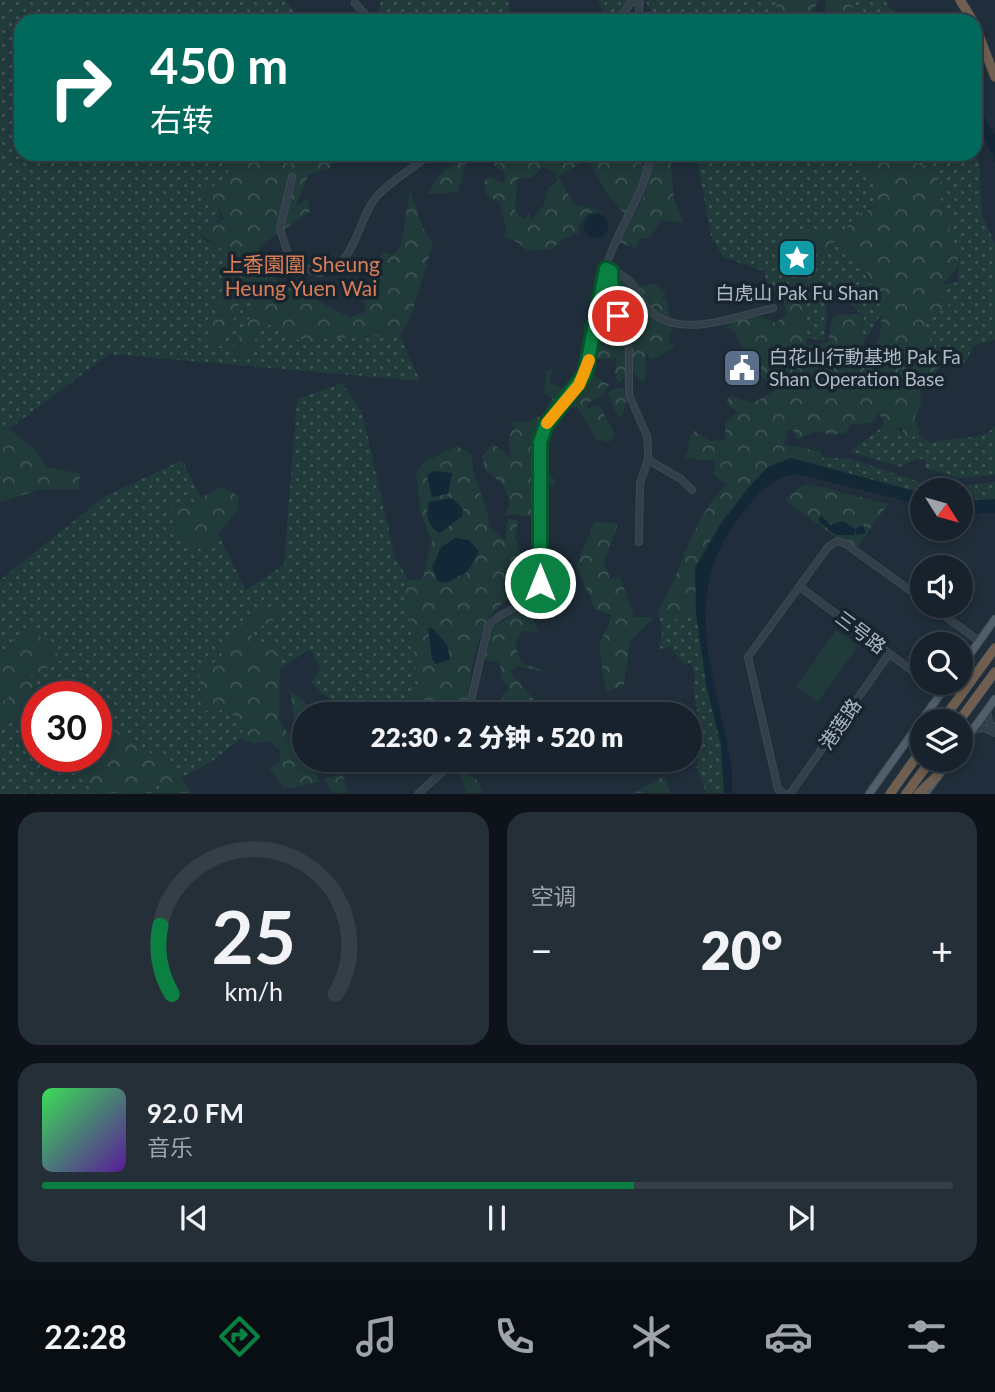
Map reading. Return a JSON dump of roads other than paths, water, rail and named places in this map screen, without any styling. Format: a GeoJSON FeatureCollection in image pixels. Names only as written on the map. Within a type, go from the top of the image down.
{"type":"FeatureCollection","features":[{"type":"Feature","properties":{"kind":"highway"},"geometry":{"type":"LineString","coordinates":[[982,44],[995,77]]}},
{"type":"Feature","properties":{"kind":"highway"},"geometry":{"type":"LineString","coordinates":[[951,709],[995,648]]}},
{"type":"Feature","properties":{"kind":"highway"},"geometry":{"type":"LineString","coordinates":[[968,709],[995,672]]}},
{"type":"Feature","properties":{"kind":"highway"},"geometry":{"type":"LineString","coordinates":[[890,793],[910,766]]}},
{"type":"Feature","properties":{"kind":"highway"},"geometry":{"type":"LineString","coordinates":[[906,793],[922,772]]}},
{"type":"Feature","properties":{"kind":"highway"},"geometry":{"type":"LineString","coordinates":[[918,793],[937,776]]}},
{"type":"Feature","properties":{"kind":"main road"},"geometry":{"type":"LineString","coordinates":[[973,650],[995,619]]}},
{"type":"Feature","properties":{"kind":"main road"},"geometry":{"type":"LineString","coordinates":[[869,793],[940,695]]}},
{"type":"Feature","properties":{"kind":"main road"},"geometry":{"type":"LineString","coordinates":[[973,729],[995,699]]}},
{"type":"Feature","properties":{"kind":"main road"},"geometry":{"type":"LineString","coordinates":[[925,793],[940,772]]}},
{"type":"Feature","properties":{"kind":"street"},"geometry":{"type":"LineString","coordinates":[[623,14],[632,2],[640,1]]}},
{"type":"Feature","properties":{"kind":"street"},"geometry":{"type":"LineString","coordinates":[[355,4],[364,14]]}},
{"type":"Feature","properties":{"kind":"street"},"geometry":{"type":"LineString","coordinates":[[292,177],[280,229],[291,263],[320,274],[334,268],[356,242],[378,195],[416,161]]}},
{"type":"Feature","properties":{"kind":"street"},"geometry":{"type":"LineString","coordinates":[[471,702],[488,626],[498,617],[530,600],[540,583],[540,442],[546,425],[585,374],[614,243],[642,193],[649,161]]}},
{"type":"Feature","properties":{"kind":"street"},"geometry":{"type":"LineString","coordinates":[[608,270],[628,277],[648,309],[673,324],[707,323],[773,308]]}},
{"type":"Feature","properties":{"kind":"street"},"geometry":{"type":"LineString","coordinates":[[608,270],[612,299],[629,349],[629,395],[646,436],[648,460],[639,483],[639,542]]}},
{"type":"Feature","properties":{"kind":"street"},"geometry":{"type":"LineString","coordinates":[[648,460],[681,479],[692,490]]}},
{"type":"Feature","properties":{"kind":"street"},"geometry":{"type":"LineString","coordinates":[[787,793],[778,789],[748,657],[828,547],[842,541],[910,590]]}},
{"type":"Feature","properties":{"kind":"street","name":"三号路"},"geometry":{"type":"LineString","coordinates":[[800,587],[910,669]]}},
{"type":"Feature","properties":{"kind":"street"},"geometry":{"type":"LineString","coordinates":[[947,618],[979,641]]}},
{"type":"Feature","properties":{"kind":"street","name":"港莲路"},"geometry":{"type":"LineString","coordinates":[[787,793],[890,654]]}},
{"type":"Feature","properties":{"kind":"street"},"geometry":{"type":"LineString","coordinates":[[987,710],[989,722],[995,731]]}},
{"type":"Feature","properties":{"kind":"street"},"geometry":{"type":"LineString","coordinates":[[973,729],[995,731]]}},
{"type":"Feature","properties":{"kind":"street"},"geometry":{"type":"LineString","coordinates":[[418,793],[442,772]]}},
{"type":"Feature","properties":{"kind":"water"},"geometry":{"type":"Polygon","coordinates":[[[982,114],[995,135],[995,162],[982,132],[982,114]]]}},
{"type":"Feature","properties":{"kind":"water"},"geometry":{"type":"Polygon","coordinates":[[[596,214],[605,217],[608,226],[605,235],[596,238],[587,235],[584,226],[587,217],[596,214]]]}},
{"type":"Feature","properties":{"kind":"water"},"geometry":{"type":"Polygon","coordinates":[[[791,458],[910,490],[910,502],[798,474],[789,475],[760,492],[726,537],[714,562],[706,612],[710,664],[732,775],[732,793],[724,793],[721,745],[706,684],[696,613],[695,568],[720,525],[768,467],[791,458]]]}},
{"type":"Feature","properties":{"kind":"water"},"geometry":{"type":"Polygon","coordinates":[[[433,471],[452,473],[448,494],[432,497],[427,476],[433,471]]]}},
{"type":"Feature","properties":{"kind":"water"},"geometry":{"type":"Polygon","coordinates":[[[452,498],[463,509],[462,516],[440,533],[428,520],[429,502],[452,498]]]}},
{"type":"Feature","properties":{"kind":"water"},"geometry":{"type":"Polygon","coordinates":[[[995,499],[995,513],[973,514],[973,500],[995,499]]]}},
{"type":"Feature","properties":{"kind":"water"},"geometry":{"type":"Polygon","coordinates":[[[822,516],[830,525],[843,521],[855,529],[863,525],[866,533],[857,535],[855,530],[854,535],[836,535],[819,522],[819,517],[822,516]]]}},
{"type":"Feature","properties":{"kind":"water"},"geometry":{"type":"Polygon","coordinates":[[[456,538],[469,540],[479,552],[467,572],[446,583],[438,581],[432,568],[441,547],[456,538]]]}},
{"type":"Feature","properties":{"kind":"water"},"geometry":{"type":"Polygon","coordinates":[[[432,628],[447,645],[450,659],[436,664],[432,659],[428,629],[432,628]]]}},
{"type":"Feature","properties":{"kind":"place","name":"白虎山 Pak Fu Shan"},"geometry":{"type":"Point","coordinates":[797,258]}},
{"type":"Feature","properties":{"kind":"place","name":"白花山行動基地 Pak Fa Shan Operation Base"},"geometry":{"type":"Point","coordinates":[742,368]}},
{"type":"Feature","properties":{"kind":"district","name":"上香園圍 Sheung Heung Yuen Wai"},"geometry":{"type":"Point","coordinates":[301,277]}}]}
